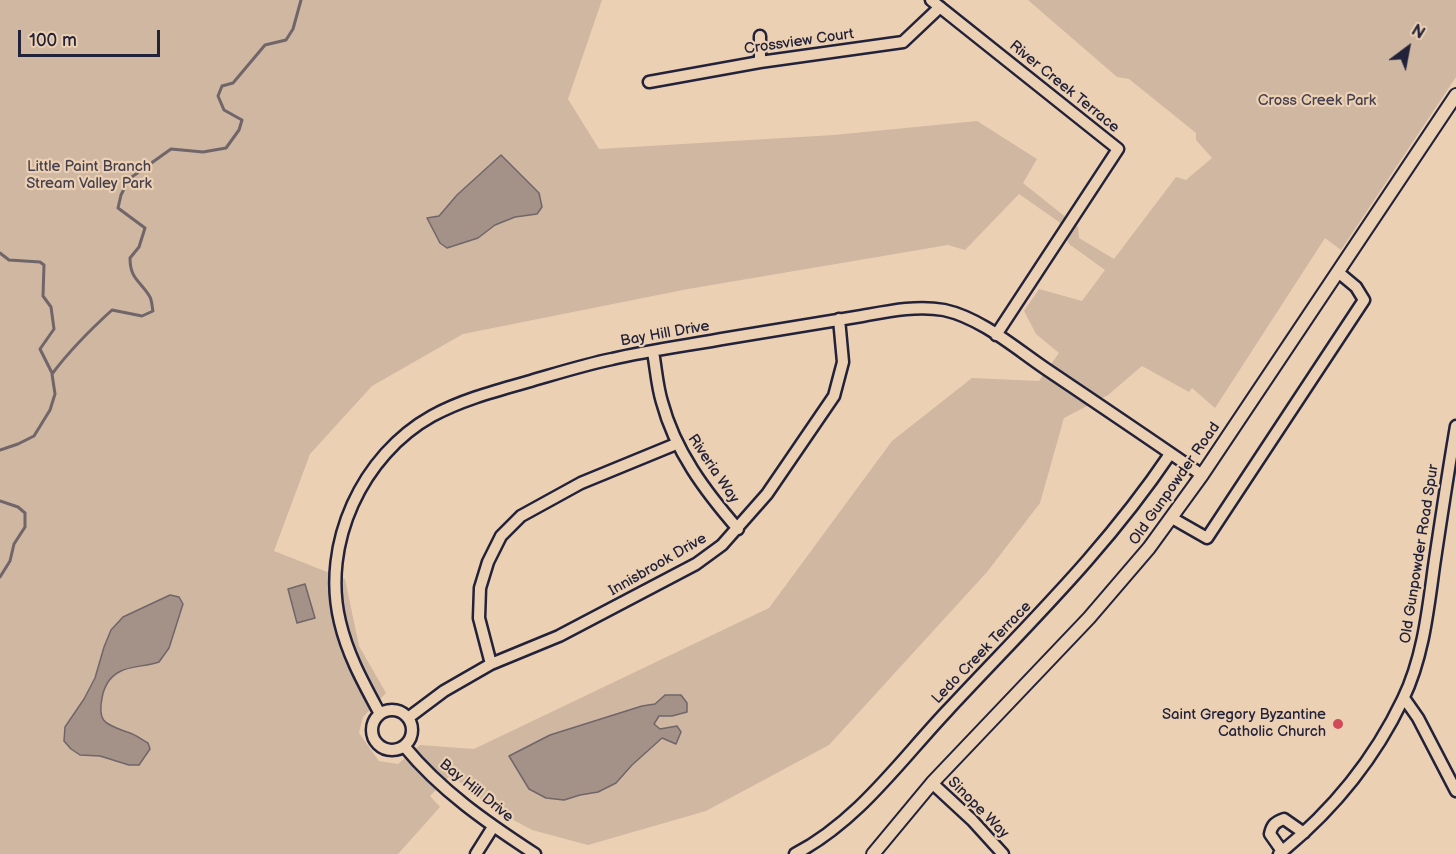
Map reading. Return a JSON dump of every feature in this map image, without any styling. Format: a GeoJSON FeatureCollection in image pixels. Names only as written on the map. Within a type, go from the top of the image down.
{"type":"FeatureCollection","features":[{"type":"Feature","properties":{"kind":"main road","name":"Old Gunpowder Road"},"geometry":{"type":"LineString","coordinates":[[873,854],[932,783],[1097,610],[1172,518],[1456,95]]}},
{"type":"Feature","properties":{"kind":"street","name":"Crossview Court"},"geometry":{"type":"LineString","coordinates":[[649,82],[760,62],[903,42],[935,3]]}},
{"type":"Feature","properties":{"kind":"street","name":"River Creek Terrace"},"geometry":{"type":"LineString","coordinates":[[935,3],[1118,149],[996,335]]}},
{"type":"Feature","properties":{"kind":"street"},"geometry":{"type":"LineString","coordinates":[[760,36],[760,62]]}},
{"type":"Feature","properties":{"kind":"street"},"geometry":{"type":"LineString","coordinates":[[1172,518],[1206,538],[1364,300],[1356,287],[1338,272]]}},
{"type":"Feature","properties":{"kind":"street","name":"Bay Hill Drive"},"geometry":{"type":"LineString","coordinates":[[380,714],[350,657],[339,621],[335,592],[343,530],[357,494],[367,478],[403,436],[453,406],[513,386],[584,366],[653,352],[840,319],[910,308],[927,308],[960,315],[996,335],[1202,475]]}},
{"type":"Feature","properties":{"kind":"street","name":"Innisbrook Drive"},"geometry":{"type":"LineString","coordinates":[[408,718],[444,691],[491,664],[559,636],[696,564],[722,545],[767,494],[834,396],[843,362],[840,319]]}},
{"type":"Feature","properties":{"kind":"street","name":"Riveria Way"},"geometry":{"type":"LineString","coordinates":[[653,352],[661,401],[676,444],[702,485],[738,529]]}},
{"type":"Feature","properties":{"kind":"street","name":"Old Gunpowder Road Spur"},"geometry":{"type":"LineString","coordinates":[[1280,853],[1304,833],[1348,787],[1363,768],[1404,698],[1422,642],[1456,426]]}},
{"type":"Feature","properties":{"kind":"street"},"geometry":{"type":"LineString","coordinates":[[491,664],[479,618],[480,588],[488,562],[501,536],[521,516],[581,483],[676,444]]}},
{"type":"Feature","properties":{"kind":"street","name":"Ledo Creek Terrace"},"geometry":{"type":"LineString","coordinates":[[795,854],[826,836],[865,802],[1092,557],[1148,487],[1170,454]]}},
{"type":"Feature","properties":{"kind":"street"},"geometry":{"type":"LineString","coordinates":[[1404,698],[1418,718],[1456,791]]}},
{"type":"Feature","properties":{"kind":"street"},"geometry":{"type":"LineString","coordinates":[[392,710],[408,718],[412,729],[404,746],[386,748],[376,741],[372,730],[380,714],[392,710]]}},
{"type":"Feature","properties":{"kind":"street","name":"Bay Hill Drive"},"geometry":{"type":"LineString","coordinates":[[404,746],[418,763],[452,795],[535,854]]}},
{"type":"Feature","properties":{"kind":"street","name":"Sinope Way"},"geometry":{"type":"LineString","coordinates":[[932,783],[972,820],[1003,854]]}},
{"type":"Feature","properties":{"kind":"street"},"geometry":{"type":"LineString","coordinates":[[1280,853],[1270,834],[1276,822],[1284,819],[1304,833]]}},
{"type":"Feature","properties":{"kind":"street"},"geometry":{"type":"LineString","coordinates":[[476,854],[494,827]]}},
{"type":"Feature","properties":{"kind":"green space"},"geometry":{"type":"Polygon","coordinates":[[[0,0],[602,0],[568,99],[599,149],[834,135],[977,121],[1037,159],[1023,183],[1078,227],[1079,238],[1114,259],[1176,177],[1186,180],[1212,158],[1196,140],[1196,133],[1129,79],[1117,77],[1028,0],[1456,0],[1456,77],[1341,250],[1325,238],[1215,408],[1192,388],[1189,392],[1142,366],[1108,395],[1064,418],[1040,503],[987,572],[829,745],[706,811],[588,845],[532,830],[493,809],[451,775],[430,796],[440,807],[398,854],[0,854],[0,0]],[[1019,194],[965,250],[948,245],[688,289],[463,334],[372,386],[310,454],[274,551],[345,579],[359,646],[386,693],[363,717],[359,733],[379,761],[398,764],[420,745],[474,749],[769,608],[892,441],[972,378],[1039,381],[1059,353],[1036,334],[1024,311],[1039,289],[1082,301],[1105,270],[1069,244],[1059,222],[1019,194]]]}},
{"type":"Feature","properties":{"kind":"shaded area"},"geometry":{"type":"Polygon","coordinates":[[[501,155],[539,193],[542,207],[537,214],[515,217],[495,225],[478,238],[447,248],[440,243],[427,218],[439,216],[457,195],[501,155]]]}},
{"type":"Feature","properties":{"kind":"shaded area"},"geometry":{"type":"Polygon","coordinates":[[[305,584],[315,618],[297,623],[288,589],[305,584]]]}},
{"type":"Feature","properties":{"kind":"shaded area"},"geometry":{"type":"Polygon","coordinates":[[[170,595],[179,597],[183,604],[169,648],[159,662],[128,668],[112,677],[104,690],[101,706],[102,718],[105,721],[148,743],[150,749],[139,765],[129,765],[100,756],[80,755],[64,741],[65,727],[95,678],[111,630],[123,617],[170,595]]]}},
{"type":"Feature","properties":{"kind":"shaded area"},"geometry":{"type":"Polygon","coordinates":[[[665,695],[681,695],[687,703],[687,712],[672,716],[659,716],[654,724],[660,729],[677,726],[681,732],[676,744],[662,738],[616,783],[598,792],[564,800],[546,798],[529,789],[509,756],[550,735],[655,704],[665,695]]]}},
{"type":"Feature","properties":{"kind":"waterway"},"geometry":{"type":"LineString","coordinates":[[0,450],[34,436],[50,410],[55,394],[52,374],[80,341],[112,310],[142,316],[153,311],[150,297],[134,276],[130,265],[130,258],[139,247],[145,228],[118,208],[121,195],[129,179],[171,149],[203,152],[226,148],[239,130],[242,120],[224,110],[218,96],[222,86],[233,83],[265,45],[286,40],[293,29],[301,0]]}},
{"type":"Feature","properties":{"kind":"waterway"},"geometry":{"type":"LineString","coordinates":[[0,253],[9,260],[40,262],[44,265],[43,296],[51,307],[54,329],[40,349],[52,373]]}},
{"type":"Feature","properties":{"kind":"waterway"},"geometry":{"type":"LineString","coordinates":[[0,501],[18,507],[25,513],[25,527],[14,544],[10,561],[0,577]]}},
{"type":"Feature","properties":{"kind":"place","name":"Saint Gregory Byzantine Catholic Church"},"geometry":{"type":"Point","coordinates":[1338,724]}},
{"type":"Feature","properties":{"kind":"park label","name":"Cross Creek Park"},"geometry":{"type":"Point","coordinates":[1317,101]}},
{"type":"Feature","properties":{"kind":"park label","name":"Little Paint Branch Stream Valley Park"},"geometry":{"type":"Point","coordinates":[89,176]}}]}
